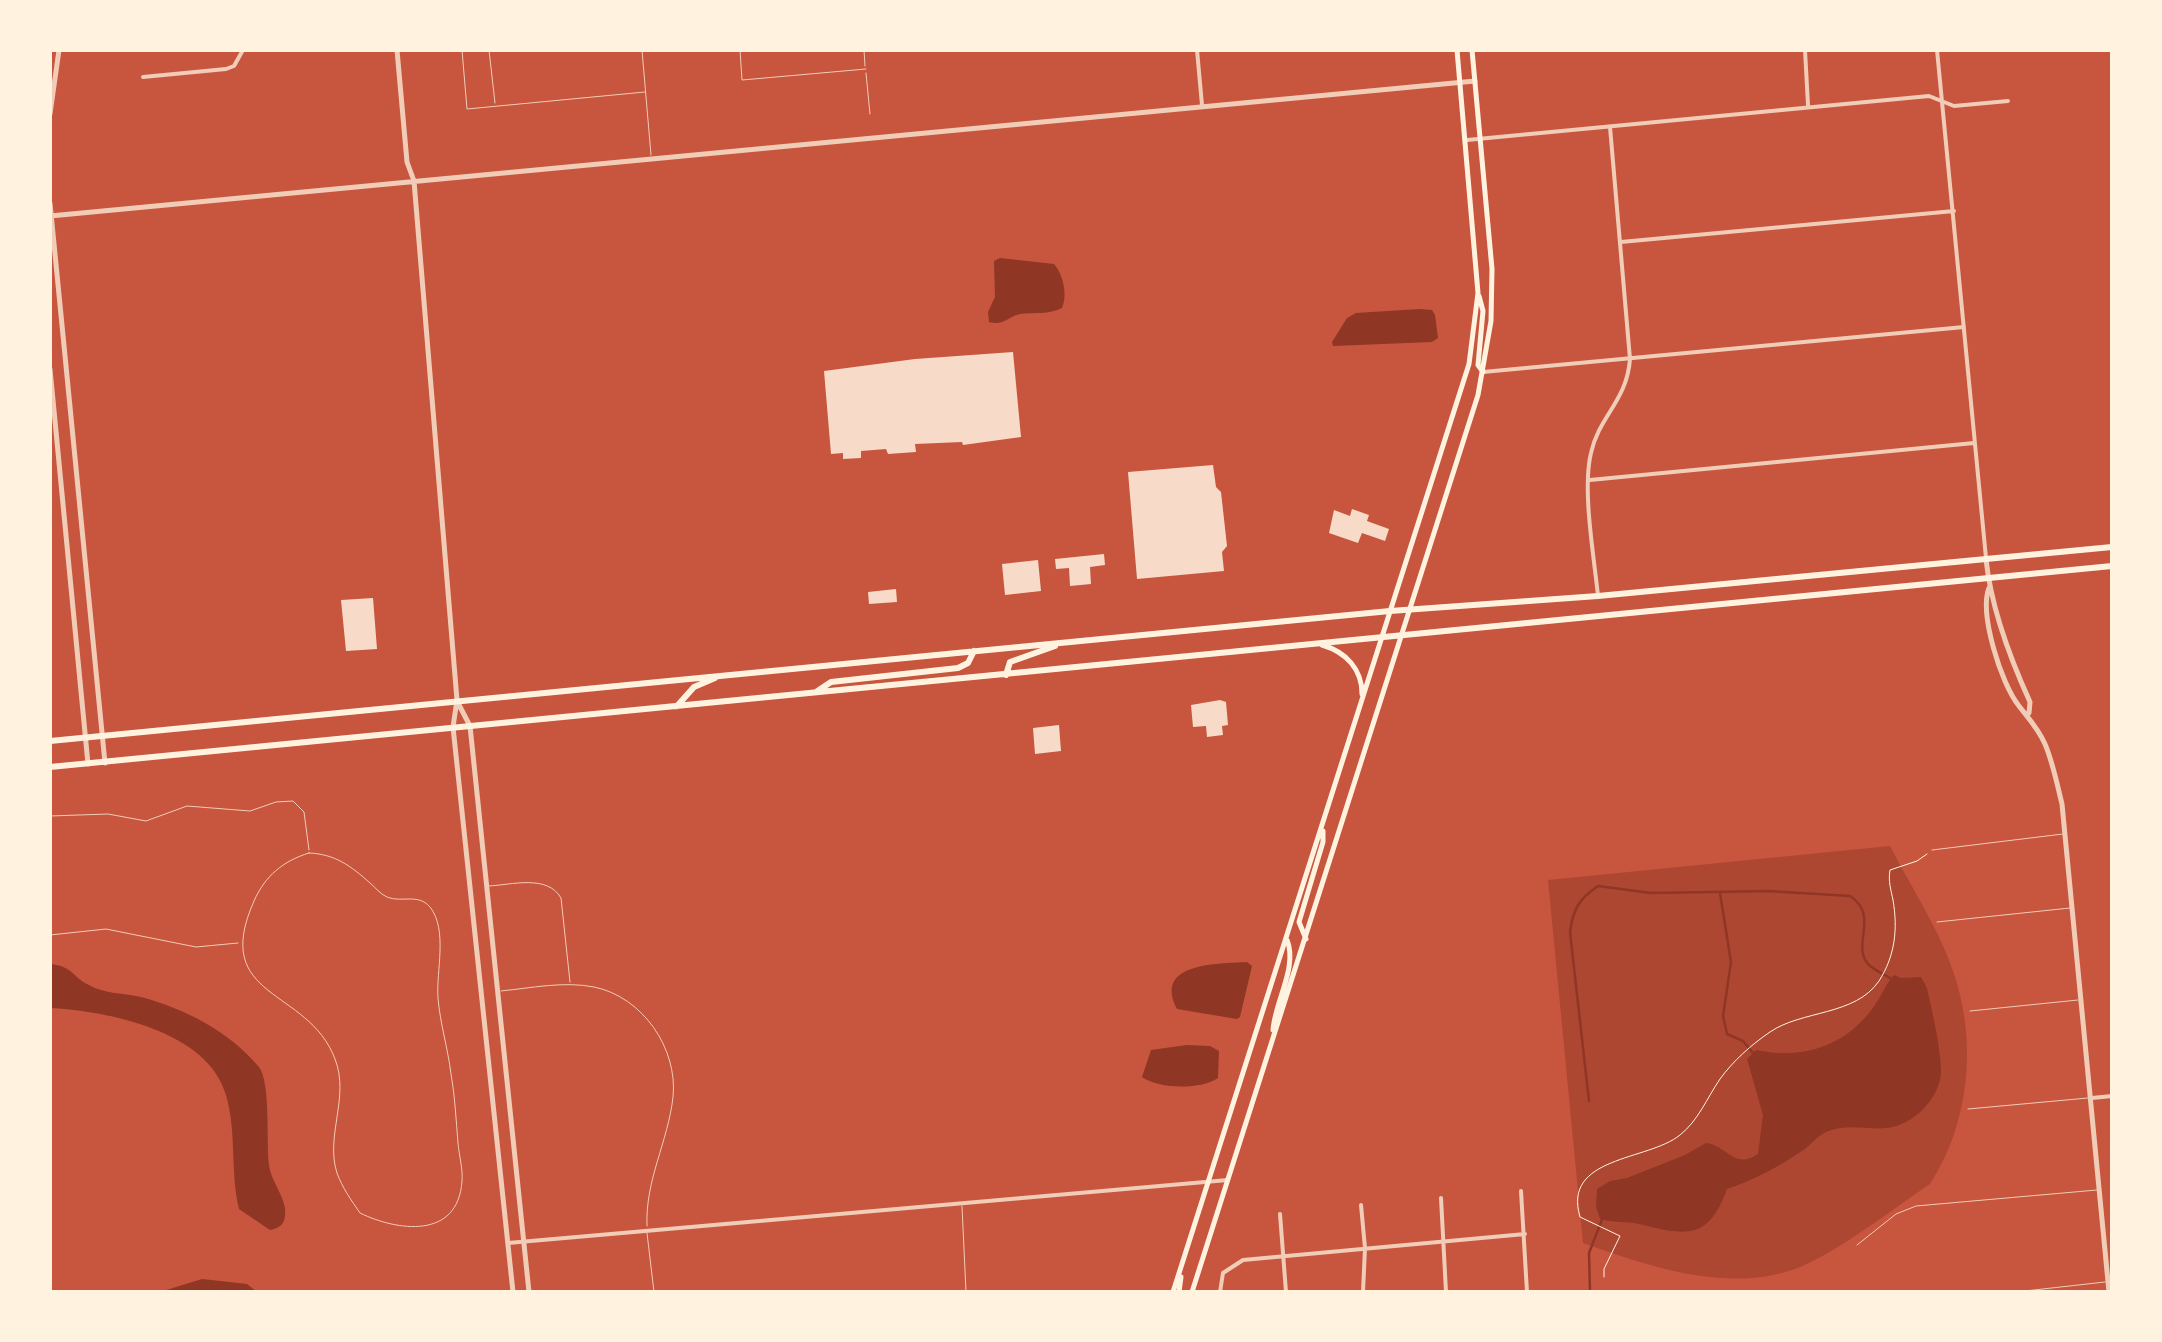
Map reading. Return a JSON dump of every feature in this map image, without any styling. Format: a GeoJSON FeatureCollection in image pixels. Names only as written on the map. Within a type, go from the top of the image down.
{"type":"FeatureCollection","features":[{"type":"Feature","properties":{"kind":"main road"},"geometry":{"type":"LineString","coordinates":[[1457,50],[1478,293],[1483,311],[1478,366],[1482,372]]}},
{"type":"Feature","properties":{"kind":"main road"},"geometry":{"type":"LineString","coordinates":[[1192,1292],[1411,609],[1482,372],[1491,321],[1492,269],[1472,50]]}},
{"type":"Feature","properties":{"kind":"main road"},"geometry":{"type":"LineString","coordinates":[[1176,1292],[1461,394],[1478,293]]}},
{"type":"Feature","properties":{"kind":"main road"},"geometry":{"type":"LineString","coordinates":[[50,741],[1060,642],[2112,547]]}},
{"type":"Feature","properties":{"kind":"main road"},"geometry":{"type":"LineString","coordinates":[[50,768],[2112,566]]}},
{"type":"Feature","properties":{"kind":"main road"},"geometry":{"type":"LineString","coordinates":[[1006,675],[1010,662],[1060,642]]}},
{"type":"Feature","properties":{"kind":"main road"},"geometry":{"type":"LineString","coordinates":[[1320,644],[1346,656],[1353,664],[1362,684],[1362,700]]}},
{"type":"Feature","properties":{"kind":"main road"},"geometry":{"type":"LineString","coordinates":[[815,693],[831,682],[958,668],[968,663],[974,651]]}},
{"type":"Feature","properties":{"kind":"main road"},"geometry":{"type":"LineString","coordinates":[[677,706],[694,687],[720,676]]}},
{"type":"Feature","properties":{"kind":"main road"},"geometry":{"type":"LineString","coordinates":[[1306,939],[1299,922],[1323,842],[1323,823]]}},
{"type":"Feature","properties":{"kind":"main road"},"geometry":{"type":"LineString","coordinates":[[1272,1043],[1274,1012],[1292,955],[1286,938]]}},
{"type":"Feature","properties":{"kind":"street"},"geometry":{"type":"LineString","coordinates":[[50,114],[59,50]]}},
{"type":"Feature","properties":{"kind":"street"},"geometry":{"type":"LineString","coordinates":[[142,77],[226,69],[234,66],[243,50]]}},
{"type":"Feature","properties":{"kind":"street"},"geometry":{"type":"LineString","coordinates":[[397,50],[407,162],[414,182],[457,700],[453,728],[513,1292]]}},
{"type":"Feature","properties":{"kind":"street"},"geometry":{"type":"LineString","coordinates":[[1197,50],[1202,108]]}},
{"type":"Feature","properties":{"kind":"street"},"geometry":{"type":"LineString","coordinates":[[1804,50],[1808,107]]}},
{"type":"Feature","properties":{"kind":"street"},"geometry":{"type":"LineString","coordinates":[[1937,50],[1988,578],[1984,600],[1997,655],[2019,706],[2028,714],[2044,744],[2056,778],[2066,834],[2109,1292]]}},
{"type":"Feature","properties":{"kind":"street"},"geometry":{"type":"LineString","coordinates":[[50,216],[1475,81]]}},
{"type":"Feature","properties":{"kind":"street"},"geometry":{"type":"LineString","coordinates":[[1465,140],[1929,96],[1954,106],[2008,101]]}},
{"type":"Feature","properties":{"kind":"street"},"geometry":{"type":"LineString","coordinates":[[1598,596],[1588,480],[1590,452],[1629,380],[1630,359],[1610,127]]}},
{"type":"Feature","properties":{"kind":"street"},"geometry":{"type":"LineString","coordinates":[[50,204],[106,763]]}},
{"type":"Feature","properties":{"kind":"street"},"geometry":{"type":"LineString","coordinates":[[1622,242],[1954,211]]}},
{"type":"Feature","properties":{"kind":"street"},"geometry":{"type":"LineString","coordinates":[[1482,372],[1964,327]]}},
{"type":"Feature","properties":{"kind":"street"},"geometry":{"type":"LineString","coordinates":[[50,368],[88,764]]}},
{"type":"Feature","properties":{"kind":"street"},"geometry":{"type":"LineString","coordinates":[[1588,480],[1974,444]]}},
{"type":"Feature","properties":{"kind":"street"},"geometry":{"type":"LineString","coordinates":[[1988,588],[2030,702],[2028,714]]}},
{"type":"Feature","properties":{"kind":"street"},"geometry":{"type":"LineString","coordinates":[[1997,655],[2014,666]]}},
{"type":"Feature","properties":{"kind":"street"},"geometry":{"type":"LineString","coordinates":[[457,700],[470,726],[529,1292]]}},
{"type":"Feature","properties":{"kind":"street"},"geometry":{"type":"LineString","coordinates":[[471,888],[487,886]]}},
{"type":"Feature","properties":{"kind":"street"},"geometry":{"type":"LineString","coordinates":[[482,992],[498,991]]}},
{"type":"Feature","properties":{"kind":"street"},"geometry":{"type":"LineString","coordinates":[[2091,1098],[2112,1096]]}},
{"type":"Feature","properties":{"kind":"street"},"geometry":{"type":"LineString","coordinates":[[508,1243],[1228,1180]]}},
{"type":"Feature","properties":{"kind":"street"},"geometry":{"type":"LineString","coordinates":[[1521,1190],[1527,1292]]}},
{"type":"Feature","properties":{"kind":"street"},"geometry":{"type":"LineString","coordinates":[[1441,1198],[1446,1292]]}},
{"type":"Feature","properties":{"kind":"street"},"geometry":{"type":"LineString","coordinates":[[1361,1205],[1365,1248],[1363,1292]]}},
{"type":"Feature","properties":{"kind":"street"},"geometry":{"type":"LineString","coordinates":[[1280,1214],[1286,1292]]}},
{"type":"Feature","properties":{"kind":"street"},"geometry":{"type":"LineString","coordinates":[[1220,1292],[1223,1273],[1234,1264],[1525,1234]]}},
{"type":"Feature","properties":{"kind":"lane"},"geometry":{"type":"LineString","coordinates":[[462,50],[467,109],[645,92]]}},
{"type":"Feature","properties":{"kind":"lane"},"geometry":{"type":"LineString","coordinates":[[489,50],[495,106]]}},
{"type":"Feature","properties":{"kind":"lane"},"geometry":{"type":"LineString","coordinates":[[642,50],[651,159]]}},
{"type":"Feature","properties":{"kind":"lane"},"geometry":{"type":"LineString","coordinates":[[740,50],[742,80],[866,69]]}},
{"type":"Feature","properties":{"kind":"lane"},"geometry":{"type":"LineString","coordinates":[[864,50],[870,114]]}},
{"type":"Feature","properties":{"kind":"lane"},"geometry":{"type":"LineString","coordinates":[[50,816],[108,814],[146,821],[187,806],[250,811],[276,802],[293,802],[304,812],[310,854]]}},
{"type":"Feature","properties":{"kind":"lane"},"geometry":{"type":"LineString","coordinates":[[1932,850],[2066,834]]}},
{"type":"Feature","properties":{"kind":"lane"},"geometry":{"type":"LineString","coordinates":[[310,854],[335,858],[350,866],[383,896],[413,898],[428,904],[436,918],[438,997],[452,1078],[462,1180],[458,1198],[434,1224],[398,1226],[360,1213],[336,1172],[334,1148],[340,1078],[335,1058],[308,1020],[258,982],[245,967],[241,943],[260,889],[274,871],[292,858],[310,854]]}},
{"type":"Feature","properties":{"kind":"lane"},"geometry":{"type":"LineString","coordinates":[[487,886],[540,883],[556,890],[561,898],[570,985]]}},
{"type":"Feature","properties":{"kind":"lane"},"geometry":{"type":"LineString","coordinates":[[1937,922],[2073,908]]}},
{"type":"Feature","properties":{"kind":"lane"},"geometry":{"type":"LineString","coordinates":[[50,936],[106,929],[196,947],[241,943]]}},
{"type":"Feature","properties":{"kind":"lane"},"geometry":{"type":"LineString","coordinates":[[498,991],[592,987],[624,1000],[651,1024],[668,1048],[673,1096],[646,1209],[654,1292]]}},
{"type":"Feature","properties":{"kind":"lane"},"geometry":{"type":"LineString","coordinates":[[1970,1011],[2081,1000]]}},
{"type":"Feature","properties":{"kind":"lane"},"geometry":{"type":"LineString","coordinates":[[1968,1109],[2091,1098]]}},
{"type":"Feature","properties":{"kind":"lane"},"geometry":{"type":"LineString","coordinates":[[1857,1245],[1896,1214],[1916,1206],[2100,1190]]}},
{"type":"Feature","properties":{"kind":"lane"},"geometry":{"type":"LineString","coordinates":[[962,1202],[966,1292]]}},
{"type":"Feature","properties":{"kind":"lane"},"geometry":{"type":"LineString","coordinates":[[2016,1292],[2108,1282]]}},
{"type":"Feature","properties":{"kind":"path"},"geometry":{"type":"LineString","coordinates":[[1604,1277],[1620,1236],[1580,1217],[1577,1195],[1584,1181],[1608,1164],[1682,1134],[1720,1080],[1757,1042],[1784,1024],[1858,999],[1878,982],[1888,964],[1896,922],[1890,870],[1918,861],[1932,850]]}},
{"type":"Feature","properties":{"kind":"shaded area"},"geometry":{"type":"Polygon","coordinates":[[[1000,258],[1054,264],[1064,285],[1062,308],[989,322],[988,312],[995,297],[994,261],[1000,258]]]}},
{"type":"Feature","properties":{"kind":"shaded area"},"geometry":{"type":"Polygon","coordinates":[[[1432,310],[1435,315],[1438,338],[1432,342],[1333,346],[1347,318],[1356,313],[1432,310]]]}},
{"type":"Feature","properties":{"kind":"shaded area"},"geometry":{"type":"Polygon","coordinates":[[[1890,846],[1949,960],[1966,1030],[1961,1110],[1943,1161],[1930,1184],[1839,1246],[1780,1274],[1752,1278],[1694,1275],[1583,1243],[1548,880],[1890,846]]]}},
{"type":"Feature","properties":{"kind":"shaded area"},"geometry":{"type":"Polygon","coordinates":[[[1247,962],[1252,966],[1240,1017],[1177,1009],[1172,994],[1174,982],[1181,974],[1206,965],[1247,962]]]}},
{"type":"Feature","properties":{"kind":"shaded area"},"geometry":{"type":"Polygon","coordinates":[[[50,964],[68,969],[95,988],[141,997],[190,1015],[220,1032],[259,1067],[267,1100],[269,1165],[285,1210],[280,1226],[270,1230],[239,1209],[229,1109],[216,1073],[178,1040],[153,1029],[99,1014],[50,1008],[50,964]]]}},
{"type":"Feature","properties":{"kind":"shaded area"},"geometry":{"type":"Polygon","coordinates":[[[1894,975],[1921,977],[1927,988],[1940,1052],[1940,1081],[1931,1100],[1915,1116],[1887,1128],[1849,1127],[1826,1132],[1775,1168],[1727,1189],[1712,1218],[1693,1230],[1669,1231],[1600,1219],[1597,1189],[1610,1181],[1627,1178],[1706,1143],[1737,1158],[1758,1154],[1763,1115],[1747,1059],[1756,1050],[1803,1052],[1832,1043],[1869,1013],[1894,975]]]}},
{"type":"Feature","properties":{"kind":"shaded area"},"geometry":{"type":"Polygon","coordinates":[[[1210,1046],[1219,1051],[1218,1078],[1201,1085],[1180,1086],[1158,1084],[1142,1077],[1151,1050],[1210,1046]]]}},
{"type":"Feature","properties":{"kind":"shaded area"},"geometry":{"type":"Polygon","coordinates":[[[202,1279],[247,1284],[257,1292],[160,1292],[202,1279]]]}},
{"type":"Feature","properties":{"kind":"building"},"geometry":{"type":"Polygon","coordinates":[[[1013,352],[1021,437],[963,445],[915,444],[916,452],[861,451],[861,458],[843,459],[843,453],[831,454],[824,371],[1013,352]]]}},
{"type":"Feature","properties":{"kind":"building"},"geometry":{"type":"Polygon","coordinates":[[[1213,465],[1216,487],[1221,492],[1227,546],[1222,552],[1224,571],[1137,579],[1128,472],[1213,465]]]}},
{"type":"Feature","properties":{"kind":"building"},"geometry":{"type":"Polygon","coordinates":[[[1352,509],[1369,515],[1367,521],[1389,529],[1385,541],[1362,533],[1358,543],[1329,533],[1334,510],[1350,516],[1352,509]]]}},
{"type":"Feature","properties":{"kind":"building"},"geometry":{"type":"Polygon","coordinates":[[[1104,554],[1105,565],[1090,567],[1091,584],[1070,586],[1069,568],[1056,569],[1055,559],[1104,554]]]}},
{"type":"Feature","properties":{"kind":"building"},"geometry":{"type":"Polygon","coordinates":[[[1038,560],[1041,591],[1005,595],[1002,564],[1038,560]]]}},
{"type":"Feature","properties":{"kind":"building"},"geometry":{"type":"Polygon","coordinates":[[[896,589],[897,602],[869,604],[868,592],[896,589]]]}},
{"type":"Feature","properties":{"kind":"building"},"geometry":{"type":"Polygon","coordinates":[[[373,598],[377,649],[346,651],[341,600],[373,598]]]}},
{"type":"Feature","properties":{"kind":"building"},"geometry":{"type":"Polygon","coordinates":[[[1226,702],[1228,725],[1222,726],[1223,735],[1207,737],[1206,726],[1193,727],[1191,705],[1226,702]]]}},
{"type":"Feature","properties":{"kind":"building"},"geometry":{"type":"Polygon","coordinates":[[[1059,725],[1061,751],[1035,754],[1033,728],[1059,725]]]}},
{"type":"Feature","properties":{"kind":"waterway"},"geometry":{"type":"LineString","coordinates":[[1589,1101],[1570,932],[1578,905],[1598,886],[1651,893],[1768,891],[1850,896],[1863,912],[1864,956],[1870,966],[1890,978]]}},
{"type":"Feature","properties":{"kind":"waterway"},"geometry":{"type":"LineString","coordinates":[[1720,893],[1731,962],[1723,1016],[1727,1034],[1743,1041],[1753,1053]]}},
{"type":"Feature","properties":{"kind":"waterway"},"geometry":{"type":"LineString","coordinates":[[1590,1292],[1589,1253],[1603,1217]]}}]}
